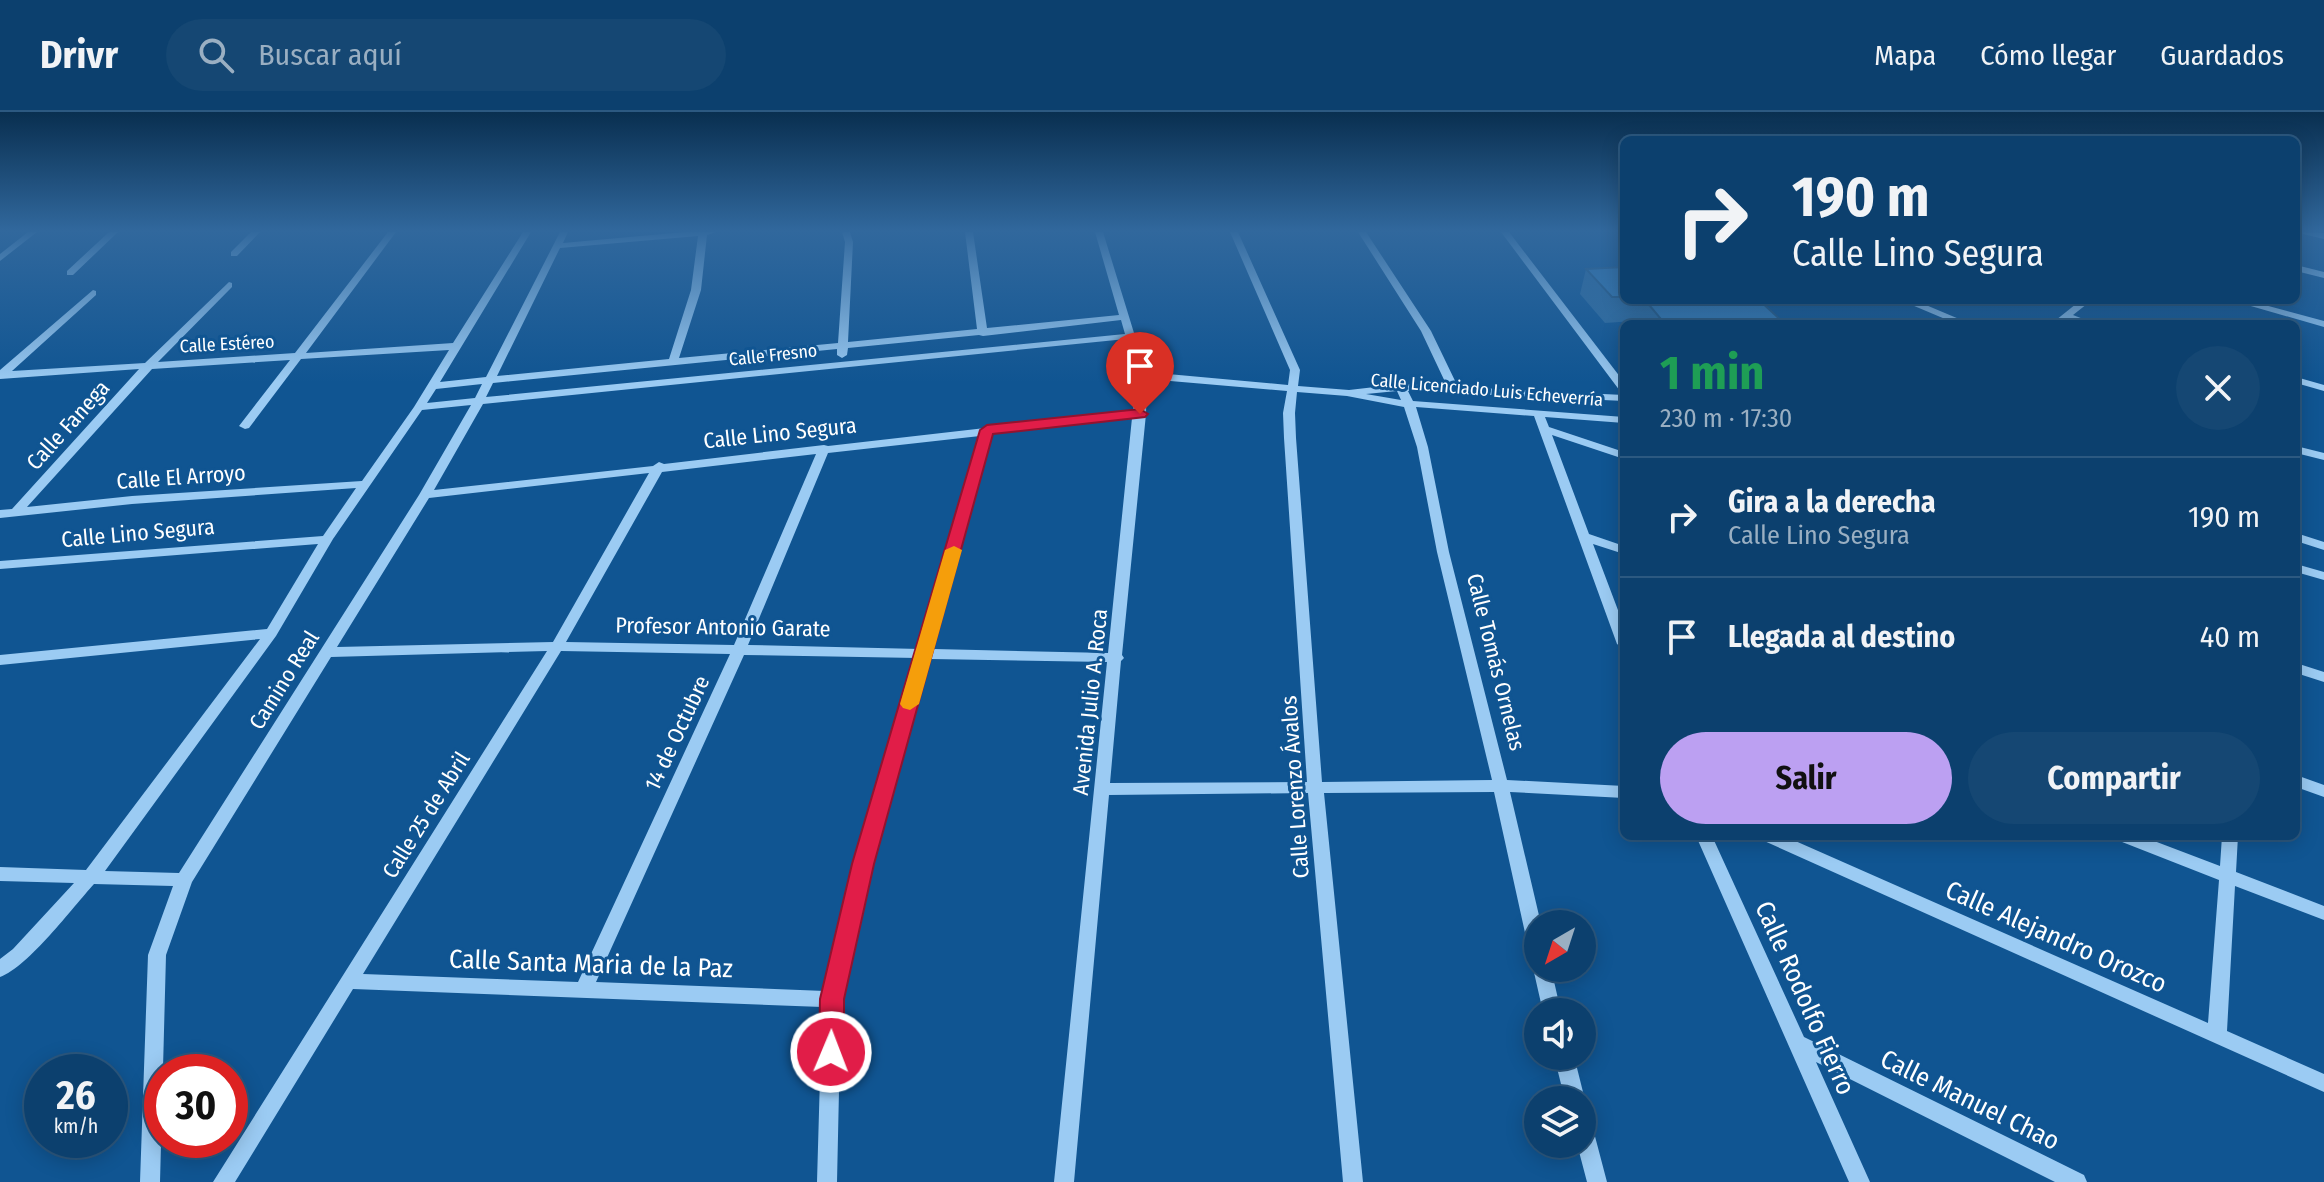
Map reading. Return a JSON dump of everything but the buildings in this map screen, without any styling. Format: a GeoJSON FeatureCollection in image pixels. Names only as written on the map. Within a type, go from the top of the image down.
{"type":"FeatureCollection","features":[{"type":"Feature","properties":{"kind":"street"},"geometry":{"type":"LineString","coordinates":[[245,426],[355,282]]}},
{"type":"Feature","properties":{"kind":"street","name":"Camino Real"},"geometry":{"type":"LineString","coordinates":[[0,969],[19,954],[92,875],[271,633],[327,539],[419,407],[496,282]]}},
{"type":"Feature","properties":{"kind":"street","name":"Camino Real"},"geometry":{"type":"LineString","coordinates":[[150,1182],[157,955],[184,880],[425,495],[491,379],[538,282]]}},
{"type":"Feature","properties":{"kind":"street"},"geometry":{"type":"LineString","coordinates":[[673,362],[697,282]]}},
{"type":"Feature","properties":{"kind":"street"},"geometry":{"type":"LineString","coordinates":[[843,363],[846,282]]}},
{"type":"Feature","properties":{"kind":"street"},"geometry":{"type":"LineString","coordinates":[[976,282],[983,333]]}},
{"type":"Feature","properties":{"kind":"street","name":"Avenida Julio A. Roca"},"geometry":{"type":"LineString","coordinates":[[1064,1182],[1140,414],[1142,375],[1115,282]]}},
{"type":"Feature","properties":{"kind":"street","name":"Calle Lorenzo Ávalos"},"geometry":{"type":"LineString","coordinates":[[1257,282],[1295,370],[1290,438],[1315,787],[1353,1182]]}},
{"type":"Feature","properties":{"kind":"street"},"geometry":{"type":"LineString","coordinates":[[1394,282],[1426,331],[1454,390]]}},
{"type":"Feature","properties":{"kind":"street"},"geometry":{"type":"LineString","coordinates":[[1543,282],[1620,384]]}},
{"type":"Feature","properties":{"kind":"street","name":"Calle Fanega"},"geometry":{"type":"LineString","coordinates":[[16,512],[149,365],[229,285]]}},
{"type":"Feature","properties":{"kind":"street"},"geometry":{"type":"LineString","coordinates":[[0,376],[93,293]]}},
{"type":"Feature","properties":{"kind":"street"},"geometry":{"type":"LineString","coordinates":[[1915,304],[1956,320]]}},
{"type":"Feature","properties":{"kind":"street"},"geometry":{"type":"LineString","coordinates":[[2061,320],[2082,304]]}},
{"type":"Feature","properties":{"kind":"street"},"geometry":{"type":"LineString","coordinates":[[2250,304],[2324,324]]}},
{"type":"Feature","properties":{"kind":"street"},"geometry":{"type":"LineString","coordinates":[[2066,316],[2078,320]]}},
{"type":"Feature","properties":{"kind":"street","name":"Calle Fresno"},"geometry":{"type":"LineString","coordinates":[[431,386],[1126,317]]}},
{"type":"Feature","properties":{"kind":"street","name":"Calle Fresno"},"geometry":{"type":"LineString","coordinates":[[419,407],[1131,336]]}},
{"type":"Feature","properties":{"kind":"street","name":"Calle Estéreo"},"geometry":{"type":"LineString","coordinates":[[0,376],[457,346]]}},
{"type":"Feature","properties":{"kind":"street","name":"Calle Licenciado Luis Echeverría"},"geometry":{"type":"LineString","coordinates":[[1142,375],[1347,393],[1410,404],[1620,420]]}},
{"type":"Feature","properties":{"kind":"street"},"geometry":{"type":"LineString","coordinates":[[2300,381],[2324,388]]}},
{"type":"Feature","properties":{"kind":"street","name":"Calle Licenciado Luis Echeverría"},"geometry":{"type":"LineString","coordinates":[[1347,393],[1366,388],[1401,387],[1620,398]]}},
{"type":"Feature","properties":{"kind":"street","name":"Calle Tomás Ornelas"},"geometry":{"type":"LineString","coordinates":[[1401,387],[1410,404],[1503,786],[1529,910]]}},
{"type":"Feature","properties":{"kind":"street"},"geometry":{"type":"LineString","coordinates":[[1538,413],[1620,634]]}},
{"type":"Feature","properties":{"kind":"street","name":"Calle Lino Segura"},"geometry":{"type":"LineString","coordinates":[[425,495],[659,466],[1140,414]]}},
{"type":"Feature","properties":{"kind":"street"},"geometry":{"type":"LineString","coordinates":[[1544,429],[1620,455]]}},
{"type":"Feature","properties":{"kind":"street"},"geometry":{"type":"LineString","coordinates":[[827,1182],[832,999],[876,811],[926,653],[987,430]]}},
{"type":"Feature","properties":{"kind":"street","name":"14 de Octubre"},"geometry":{"type":"LineString","coordinates":[[583,990],[739,650],[824,448]]}},
{"type":"Feature","properties":{"kind":"street"},"geometry":{"type":"LineString","coordinates":[[2300,450],[2324,457]]}},
{"type":"Feature","properties":{"kind":"street","name":"Calle 25 de Abril"},"geometry":{"type":"LineString","coordinates":[[223,1182],[557,646],[659,466]]}},
{"type":"Feature","properties":{"kind":"street","name":"Calle El Arroyo"},"geometry":{"type":"LineString","coordinates":[[0,514],[365,484]]}},
{"type":"Feature","properties":{"kind":"street"},"geometry":{"type":"LineString","coordinates":[[1582,536],[1620,549]]}},
{"type":"Feature","properties":{"kind":"street"},"geometry":{"type":"LineString","coordinates":[[2300,538],[2324,546]]}},
{"type":"Feature","properties":{"kind":"street","name":"Calle Lino Segura"},"geometry":{"type":"LineString","coordinates":[[0,565],[327,539]]}},
{"type":"Feature","properties":{"kind":"street"},"geometry":{"type":"LineString","coordinates":[[2300,569],[2324,576]]}},
{"type":"Feature","properties":{"kind":"street"},"geometry":{"type":"LineString","coordinates":[[0,660],[271,633]]}},
{"type":"Feature","properties":{"kind":"street","name":"Profesor Antonio Garate"},"geometry":{"type":"LineString","coordinates":[[329,652],[557,646],[1117,658]]}},
{"type":"Feature","properties":{"kind":"street"},"geometry":{"type":"LineString","coordinates":[[2300,669],[2324,677]]}},
{"type":"Feature","properties":{"kind":"street"},"geometry":{"type":"LineString","coordinates":[[2300,782],[2324,791]]}},
{"type":"Feature","properties":{"kind":"street"},"geometry":{"type":"LineString","coordinates":[[1103,789],[1503,786],[1620,792]]}},
{"type":"Feature","properties":{"kind":"street","name":"Calle Rodolfo Fierro"},"geometry":{"type":"LineString","coordinates":[[1706,840],[1860,1182]]}},
{"type":"Feature","properties":{"kind":"street","name":"Calle Alejandro Orozco"},"geometry":{"type":"LineString","coordinates":[[1777,840],[2324,1083]]}},
{"type":"Feature","properties":{"kind":"street"},"geometry":{"type":"LineString","coordinates":[[2134,840],[2324,913]]}},
{"type":"Feature","properties":{"kind":"street"},"geometry":{"type":"LineString","coordinates":[[2217,1036],[2229,840]]}},
{"type":"Feature","properties":{"kind":"street"},"geometry":{"type":"LineString","coordinates":[[0,874],[184,880]]}},
{"type":"Feature","properties":{"kind":"street","name":"Calle Santa Maria de la Paz"},"geometry":{"type":"LineString","coordinates":[[347,981],[832,999]]}},
{"type":"Feature","properties":{"kind":"street","name":"Calle Manuel Chao"},"geometry":{"type":"LineString","coordinates":[[1797,1043],[2077,1182]]}},
{"type":"Feature","properties":{"kind":"street"},"geometry":{"type":"LineString","coordinates":[[1591,1158],[1597,1182]]}},
{"type":"Feature","properties":{"kind":"slow traffic"},"geometry":{"type":"LineString","coordinates":[[910,704],[954,550]]}},
{"type":"Feature","properties":{"kind":"route"},"geometry":{"type":"LineString","coordinates":[[831,1052],[832,999],[876,811],[926,653],[987,430],[1140,414]]}}]}
